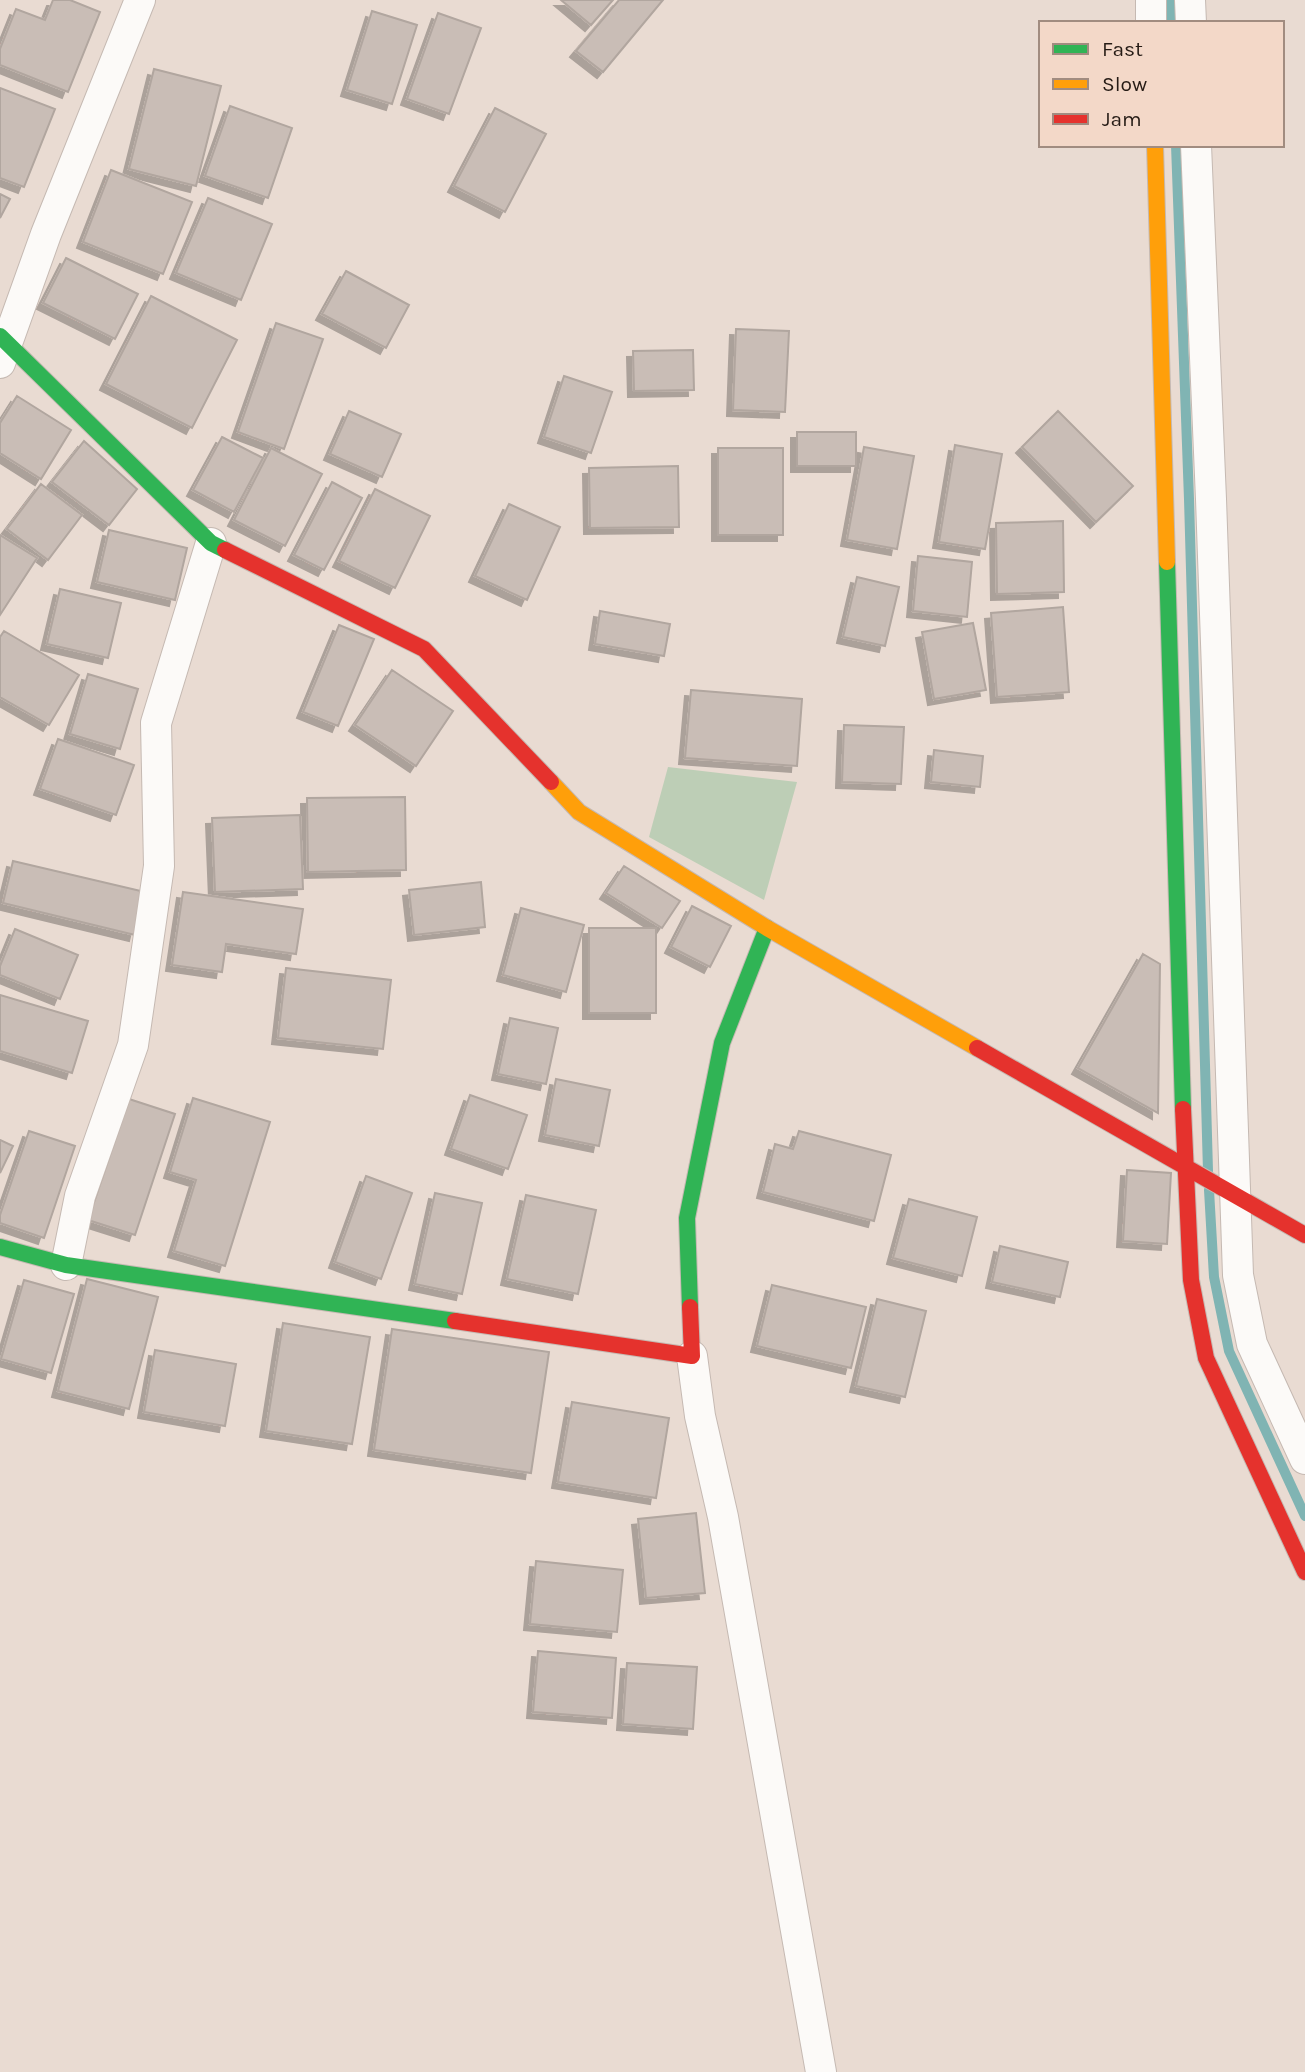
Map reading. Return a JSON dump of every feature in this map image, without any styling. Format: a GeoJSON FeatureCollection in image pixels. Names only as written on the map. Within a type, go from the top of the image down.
{"type":"FeatureCollection","features":[{"type":"Feature","properties":{"kind":"street"},"geometry":{"type":"LineString","coordinates":[[140,0],[3,347],[211,543],[424,649],[579,812],[767,928],[1305,1236]]}},
{"type":"Feature","properties":{"kind":"street"},"geometry":{"type":"LineString","coordinates":[[1151,0],[1151,21]]}},
{"type":"Feature","properties":{"kind":"street"},"geometry":{"type":"LineString","coordinates":[[1190,0],[1191,21]]}},
{"type":"Feature","properties":{"kind":"street"},"geometry":{"type":"LineString","coordinates":[[1155,147],[1185,1168],[1191,1280],[1206,1358],[1305,1572]]}},
{"type":"Feature","properties":{"kind":"street"},"geometry":{"type":"LineString","coordinates":[[1196,147],[1229,1194],[1238,1275],[1252,1343],[1305,1459]]}},
{"type":"Feature","properties":{"kind":"street"},"geometry":{"type":"LineString","coordinates":[[66,1265],[80,1196],[133,1045],[159,866],[156,723],[211,543]]}},
{"type":"Feature","properties":{"kind":"street"},"geometry":{"type":"LineString","coordinates":[[767,928],[722,1043],[687,1218],[692,1356],[700,1416],[723,1517],[821,2072]]}},
{"type":"Feature","properties":{"kind":"street"},"geometry":{"type":"LineString","coordinates":[[0,1247],[66,1265],[692,1356]]}},
{"type":"Feature","properties":{"kind":"green space"},"geometry":{"type":"Polygon","coordinates":[[[668,767],[797,782],[764,900],[649,837],[668,767]]]}},
{"type":"Feature","properties":{"kind":"building"},"geometry":{"type":"Polygon","coordinates":[[[53,0],[70,0],[100,12],[68,92],[0,65],[0,49],[16,9],[45,20],[53,0]]]}},
{"type":"Feature","properties":{"kind":"building"},"geometry":{"type":"Polygon","coordinates":[[[561,0],[613,0],[591,25],[561,0]]]}},
{"type":"Feature","properties":{"kind":"building"},"geometry":{"type":"Polygon","coordinates":[[[619,0],[663,0],[603,72],[576,51],[619,0]]]}},
{"type":"Feature","properties":{"kind":"building"},"geometry":{"type":"Polygon","coordinates":[[[372,11],[417,25],[392,104],[347,90],[372,11]]]}},
{"type":"Feature","properties":{"kind":"building"},"geometry":{"type":"Polygon","coordinates":[[[438,13],[481,28],[449,114],[407,99],[438,13]]]}},
{"type":"Feature","properties":{"kind":"building"},"geometry":{"type":"Polygon","coordinates":[[[154,69],[221,86],[196,186],[129,169],[154,69]]]}},
{"type":"Feature","properties":{"kind":"building"},"geometry":{"type":"Polygon","coordinates":[[[0,88],[55,109],[24,187],[0,178],[0,88]]]}},
{"type":"Feature","properties":{"kind":"building"},"geometry":{"type":"Polygon","coordinates":[[[230,106],[292,128],[268,198],[205,176],[230,106]]]}},
{"type":"Feature","properties":{"kind":"building"},"geometry":{"type":"Polygon","coordinates":[[[495,108],[546,134],[505,212],[454,186],[495,108]]]}},
{"type":"Feature","properties":{"kind":"building"},"geometry":{"type":"Polygon","coordinates":[[[111,170],[192,202],[163,274],[83,242],[111,170]]]}},
{"type":"Feature","properties":{"kind":"building"},"geometry":{"type":"Polygon","coordinates":[[[0,194],[10,199],[0,218],[0,194]]]}},
{"type":"Feature","properties":{"kind":"building"},"geometry":{"type":"Polygon","coordinates":[[[208,198],[272,224],[241,300],[176,273],[208,198]]]}},
{"type":"Feature","properties":{"kind":"building"},"geometry":{"type":"Polygon","coordinates":[[[66,258],[138,294],[115,339],[43,303],[66,258]]]}},
{"type":"Feature","properties":{"kind":"building"},"geometry":{"type":"Polygon","coordinates":[[[346,271],[409,305],[386,348],[322,314],[346,271]]]}},
{"type":"Feature","properties":{"kind":"building"},"geometry":{"type":"Polygon","coordinates":[[[151,296],[237,340],[192,428],[106,384],[151,296]]]}},
{"type":"Feature","properties":{"kind":"building"},"geometry":{"type":"Polygon","coordinates":[[[276,323],[323,339],[284,449],[238,432],[276,323]]]}},
{"type":"Feature","properties":{"kind":"building"},"geometry":{"type":"Polygon","coordinates":[[[736,329],[789,331],[785,412],[733,410],[736,329]]]}},
{"type":"Feature","properties":{"kind":"building"},"geometry":{"type":"Polygon","coordinates":[[[693,350],[694,390],[634,391],[633,351],[693,350]]]}},
{"type":"Feature","properties":{"kind":"building"},"geometry":{"type":"Polygon","coordinates":[[[564,376],[612,392],[591,453],[544,437],[564,376]]]}},
{"type":"Feature","properties":{"kind":"building"},"geometry":{"type":"Polygon","coordinates":[[[17,396],[71,430],[41,479],[0,453],[0,423],[17,396]]]}},
{"type":"Feature","properties":{"kind":"building"},"geometry":{"type":"Polygon","coordinates":[[[349,411],[401,434],[382,477],[330,454],[349,411]]]}},
{"type":"Feature","properties":{"kind":"building"},"geometry":{"type":"Polygon","coordinates":[[[1058,411],[1133,486],[1096,522],[1022,447],[1058,411]]]}},
{"type":"Feature","properties":{"kind":"building"},"geometry":{"type":"Polygon","coordinates":[[[797,432],[856,432],[856,466],[797,466],[797,432]]]}},
{"type":"Feature","properties":{"kind":"building"},"geometry":{"type":"Polygon","coordinates":[[[222,437],[263,458],[234,512],[193,490],[222,437]]]}},
{"type":"Feature","properties":{"kind":"building"},"geometry":{"type":"Polygon","coordinates":[[[84,441],[137,489],[109,525],[52,482],[84,441]]]}},
{"type":"Feature","properties":{"kind":"building"},"geometry":{"type":"Polygon","coordinates":[[[955,445],[1002,454],[985,549],[939,542],[955,445]]]}},
{"type":"Feature","properties":{"kind":"building"},"geometry":{"type":"Polygon","coordinates":[[[864,447],[914,456],[897,549],[847,540],[864,447]]]}},
{"type":"Feature","properties":{"kind":"building"},"geometry":{"type":"Polygon","coordinates":[[[271,448],[322,474],[285,546],[234,520],[271,448]]]}},
{"type":"Feature","properties":{"kind":"building"},"geometry":{"type":"Polygon","coordinates":[[[718,448],[783,448],[783,535],[718,535],[718,448]]]}},
{"type":"Feature","properties":{"kind":"building"},"geometry":{"type":"Polygon","coordinates":[[[678,466],[679,527],[590,528],[589,468],[678,466]]]}},
{"type":"Feature","properties":{"kind":"building"},"geometry":{"type":"Polygon","coordinates":[[[332,482],[362,498],[324,570],[294,555],[332,482]]]}},
{"type":"Feature","properties":{"kind":"building"},"geometry":{"type":"Polygon","coordinates":[[[41,484],[82,515],[48,560],[7,529],[41,484]]]}},
{"type":"Feature","properties":{"kind":"building"},"geometry":{"type":"Polygon","coordinates":[[[375,489],[430,516],[395,588],[339,561],[375,489]]]}},
{"type":"Feature","properties":{"kind":"building"},"geometry":{"type":"Polygon","coordinates":[[[509,504],[560,527],[527,600],[475,576],[509,504]]]}},
{"type":"Feature","properties":{"kind":"building"},"geometry":{"type":"Polygon","coordinates":[[[1063,521],[1064,592],[997,594],[996,523],[1063,521]]]}},
{"type":"Feature","properties":{"kind":"building"},"geometry":{"type":"Polygon","coordinates":[[[109,530],[187,548],[175,600],[97,582],[109,530]]]}},
{"type":"Feature","properties":{"kind":"building"},"geometry":{"type":"Polygon","coordinates":[[[0,535],[37,558],[0,615],[0,535]]]}},
{"type":"Feature","properties":{"kind":"building"},"geometry":{"type":"Polygon","coordinates":[[[918,556],[972,562],[967,617],[913,611],[918,556]]]}},
{"type":"Feature","properties":{"kind":"building"},"geometry":{"type":"Polygon","coordinates":[[[857,577],[899,587],[885,646],[843,637],[857,577]]]}},
{"type":"Feature","properties":{"kind":"building"},"geometry":{"type":"Polygon","coordinates":[[[60,589],[121,603],[108,658],[47,644],[60,589]]]}},
{"type":"Feature","properties":{"kind":"building"},"geometry":{"type":"Polygon","coordinates":[[[1063,607],[1069,692],[997,697],[991,613],[1063,607]]]}},
{"type":"Feature","properties":{"kind":"building"},"geometry":{"type":"Polygon","coordinates":[[[600,611],[670,624],[664,656],[595,644],[600,611]]]}},
{"type":"Feature","properties":{"kind":"building"},"geometry":{"type":"Polygon","coordinates":[[[973,623],[986,690],[934,699],[922,632],[973,623]]]}},
{"type":"Feature","properties":{"kind":"building"},"geometry":{"type":"Polygon","coordinates":[[[339,625],[374,639],[338,726],[303,712],[339,625]]]}},
{"type":"Feature","properties":{"kind":"building"},"geometry":{"type":"Polygon","coordinates":[[[4,631],[79,675],[49,725],[0,697],[0,637],[4,631]]]}},
{"type":"Feature","properties":{"kind":"building"},"geometry":{"type":"Polygon","coordinates":[[[392,670],[453,711],[416,766],[355,725],[392,670]]]}},
{"type":"Feature","properties":{"kind":"building"},"geometry":{"type":"Polygon","coordinates":[[[88,674],[138,689],[120,749],[70,734],[88,674]]]}},
{"type":"Feature","properties":{"kind":"building"},"geometry":{"type":"Polygon","coordinates":[[[691,690],[802,699],[797,766],[685,758],[691,690]]]}},
{"type":"Feature","properties":{"kind":"building"},"geometry":{"type":"Polygon","coordinates":[[[844,725],[904,727],[901,784],[842,782],[844,725]]]}},
{"type":"Feature","properties":{"kind":"building"},"geometry":{"type":"Polygon","coordinates":[[[58,739],[134,765],[116,815],[40,789],[58,739]]]}},
{"type":"Feature","properties":{"kind":"building"},"geometry":{"type":"Polygon","coordinates":[[[934,750],[983,756],[980,787],[931,782],[934,750]]]}},
{"type":"Feature","properties":{"kind":"building"},"geometry":{"type":"Polygon","coordinates":[[[405,797],[406,870],[308,872],[307,798],[405,797]]]}},
{"type":"Feature","properties":{"kind":"building"},"geometry":{"type":"Polygon","coordinates":[[[300,815],[303,889],[215,892],[212,818],[300,815]]]}},
{"type":"Feature","properties":{"kind":"building"},"geometry":{"type":"Polygon","coordinates":[[[13,861],[145,892],[135,935],[3,903],[13,861]]]}},
{"type":"Feature","properties":{"kind":"building"},"geometry":{"type":"Polygon","coordinates":[[[624,866],[680,901],[662,928],[606,893],[624,866]]]}},
{"type":"Feature","properties":{"kind":"building"},"geometry":{"type":"Polygon","coordinates":[[[481,882],[485,927],[414,935],[409,890],[481,882]]]}},
{"type":"Feature","properties":{"kind":"building"},"geometry":{"type":"Polygon","coordinates":[[[183,892],[303,909],[296,954],[226,944],[222,972],[172,965],[183,892]]]}},
{"type":"Feature","properties":{"kind":"building"},"geometry":{"type":"Polygon","coordinates":[[[692,906],[731,926],[710,967],[671,947],[692,906]]]}},
{"type":"Feature","properties":{"kind":"building"},"geometry":{"type":"Polygon","coordinates":[[[521,908],[584,925],[566,992],[503,975],[521,908]]]}},
{"type":"Feature","properties":{"kind":"building"},"geometry":{"type":"Polygon","coordinates":[[[589,928],[656,928],[656,1013],[589,1013],[589,928]]]}},
{"type":"Feature","properties":{"kind":"building"},"geometry":{"type":"Polygon","coordinates":[[[15,929],[78,955],[60,999],[0,975],[0,966],[15,929]]]}},
{"type":"Feature","properties":{"kind":"building"},"geometry":{"type":"Polygon","coordinates":[[[1143,954],[1160,964],[1158,1113],[1078,1068],[1143,954]]]}},
{"type":"Feature","properties":{"kind":"building"},"geometry":{"type":"Polygon","coordinates":[[[286,968],[391,980],[383,1049],[278,1038],[286,968]]]}},
{"type":"Feature","properties":{"kind":"building"},"geometry":{"type":"Polygon","coordinates":[[[0,995],[88,1021],[72,1073],[0,1051],[0,995]]]}},
{"type":"Feature","properties":{"kind":"building"},"geometry":{"type":"Polygon","coordinates":[[[510,1018],[558,1028],[546,1084],[498,1074],[510,1018]]]}},
{"type":"Feature","properties":{"kind":"building"},"geometry":{"type":"Polygon","coordinates":[[[556,1079],[610,1090],[599,1146],[545,1135],[556,1079]]]}},
{"type":"Feature","properties":{"kind":"building"},"geometry":{"type":"Polygon","coordinates":[[[470,1095],[527,1115],[508,1169],[451,1149],[470,1095]]]}},
{"type":"Feature","properties":{"kind":"building"},"geometry":{"type":"Polygon","coordinates":[[[193,1098],[270,1122],[225,1266],[174,1251],[196,1180],[170,1172],[193,1098]]]}},
{"type":"Feature","properties":{"kind":"building"},"geometry":{"type":"Polygon","coordinates":[[[129,1099],[175,1114],[135,1235],[88,1220],[129,1099]]]}},
{"type":"Feature","properties":{"kind":"building"},"geometry":{"type":"Polygon","coordinates":[[[29,1131],[75,1146],[44,1238],[0,1223],[0,1215],[29,1131]]]}},
{"type":"Feature","properties":{"kind":"building"},"geometry":{"type":"Polygon","coordinates":[[[799,1131],[891,1155],[874,1221],[763,1192],[775,1144],[793,1149],[799,1131]]]}},
{"type":"Feature","properties":{"kind":"building"},"geometry":{"type":"Polygon","coordinates":[[[0,1140],[13,1146],[0,1173],[0,1140]]]}},
{"type":"Feature","properties":{"kind":"building"},"geometry":{"type":"Polygon","coordinates":[[[1127,1170],[1171,1173],[1167,1244],[1123,1241],[1127,1170]]]}},
{"type":"Feature","properties":{"kind":"building"},"geometry":{"type":"Polygon","coordinates":[[[366,1176],[412,1193],[381,1279],[335,1262],[366,1176]]]}},
{"type":"Feature","properties":{"kind":"building"},"geometry":{"type":"Polygon","coordinates":[[[435,1193],[482,1203],[462,1294],[415,1284],[435,1193]]]}},
{"type":"Feature","properties":{"kind":"building"},"geometry":{"type":"Polygon","coordinates":[[[526,1195],[596,1210],[578,1294],[507,1279],[526,1195]]]}},
{"type":"Feature","properties":{"kind":"building"},"geometry":{"type":"Polygon","coordinates":[[[909,1199],[977,1217],[962,1276],[893,1258],[909,1199]]]}},
{"type":"Feature","properties":{"kind":"building"},"geometry":{"type":"Polygon","coordinates":[[[1000,1246],[1068,1262],[1060,1297],[992,1282],[1000,1246]]]}},
{"type":"Feature","properties":{"kind":"building"},"geometry":{"type":"Polygon","coordinates":[[[87,1279],[158,1297],[129,1409],[58,1391],[87,1279]]]}},
{"type":"Feature","properties":{"kind":"building"},"geometry":{"type":"Polygon","coordinates":[[[24,1280],[74,1294],[51,1373],[1,1359],[24,1280]]]}},
{"type":"Feature","properties":{"kind":"building"},"geometry":{"type":"Polygon","coordinates":[[[772,1285],[866,1307],[851,1368],[757,1346],[772,1285]]]}},
{"type":"Feature","properties":{"kind":"building"},"geometry":{"type":"Polygon","coordinates":[[[877,1299],[926,1311],[905,1397],[856,1386],[877,1299]]]}},
{"type":"Feature","properties":{"kind":"building"},"geometry":{"type":"Polygon","coordinates":[[[283,1323],[370,1337],[352,1444],[266,1431],[283,1323]]]}},
{"type":"Feature","properties":{"kind":"building"},"geometry":{"type":"Polygon","coordinates":[[[392,1329],[549,1352],[531,1473],[374,1450],[392,1329]]]}},
{"type":"Feature","properties":{"kind":"building"},"geometry":{"type":"Polygon","coordinates":[[[155,1350],[236,1364],[225,1426],[144,1412],[155,1350]]]}},
{"type":"Feature","properties":{"kind":"building"},"geometry":{"type":"Polygon","coordinates":[[[572,1402],[669,1418],[656,1498],[558,1482],[572,1402]]]}},
{"type":"Feature","properties":{"kind":"building"},"geometry":{"type":"Polygon","coordinates":[[[696,1513],[705,1593],[646,1598],[638,1519],[696,1513]]]}},
{"type":"Feature","properties":{"kind":"building"},"geometry":{"type":"Polygon","coordinates":[[[536,1561],[623,1570],[617,1632],[530,1624],[536,1561]]]}},
{"type":"Feature","properties":{"kind":"building"},"geometry":{"type":"Polygon","coordinates":[[[538,1651],[616,1658],[612,1718],[533,1712],[538,1651]]]}},
{"type":"Feature","properties":{"kind":"building"},"geometry":{"type":"Polygon","coordinates":[[[627,1663],[697,1667],[693,1729],[623,1724],[627,1663]]]}},
{"type":"Feature","properties":{"kind":"waterway"},"geometry":{"type":"LineString","coordinates":[[1171,0],[1171,21]]}},
{"type":"Feature","properties":{"kind":"waterway"},"geometry":{"type":"LineString","coordinates":[[1176,147],[1208,1171]]}},
{"type":"Feature","properties":{"kind":"waterway"},"geometry":{"type":"LineString","coordinates":[[1209,1190],[1214,1277],[1229,1351],[1305,1516]]}},
{"type":"Feature","properties":{"kind":"traffic: fast"},"geometry":{"type":"LineString","coordinates":[[0,336],[211,543],[225,550]]}},
{"type":"Feature","properties":{"kind":"traffic: fast"},"geometry":{"type":"LineString","coordinates":[[1167,562],[1183,1109]]}},
{"type":"Feature","properties":{"kind":"traffic: fast"},"geometry":{"type":"LineString","coordinates":[[690,1307],[687,1218],[722,1043],[767,928]]}},
{"type":"Feature","properties":{"kind":"traffic: fast"},"geometry":{"type":"LineString","coordinates":[[0,1247],[66,1265],[455,1321]]}},
{"type":"Feature","properties":{"kind":"traffic: slow"},"geometry":{"type":"LineString","coordinates":[[1155,147],[1167,562]]}},
{"type":"Feature","properties":{"kind":"traffic: slow"},"geometry":{"type":"LineString","coordinates":[[551,782],[579,812],[767,928],[977,1048]]}},
{"type":"Feature","properties":{"kind":"traffic: jam"},"geometry":{"type":"LineString","coordinates":[[225,550],[424,649],[551,782]]}},
{"type":"Feature","properties":{"kind":"traffic: jam"},"geometry":{"type":"LineString","coordinates":[[977,1048],[1305,1235]]}},
{"type":"Feature","properties":{"kind":"traffic: jam"},"geometry":{"type":"LineString","coordinates":[[1183,1109],[1191,1280],[1206,1358],[1305,1572]]}},
{"type":"Feature","properties":{"kind":"traffic: jam"},"geometry":{"type":"LineString","coordinates":[[455,1321],[692,1356],[690,1307]]}}]}
